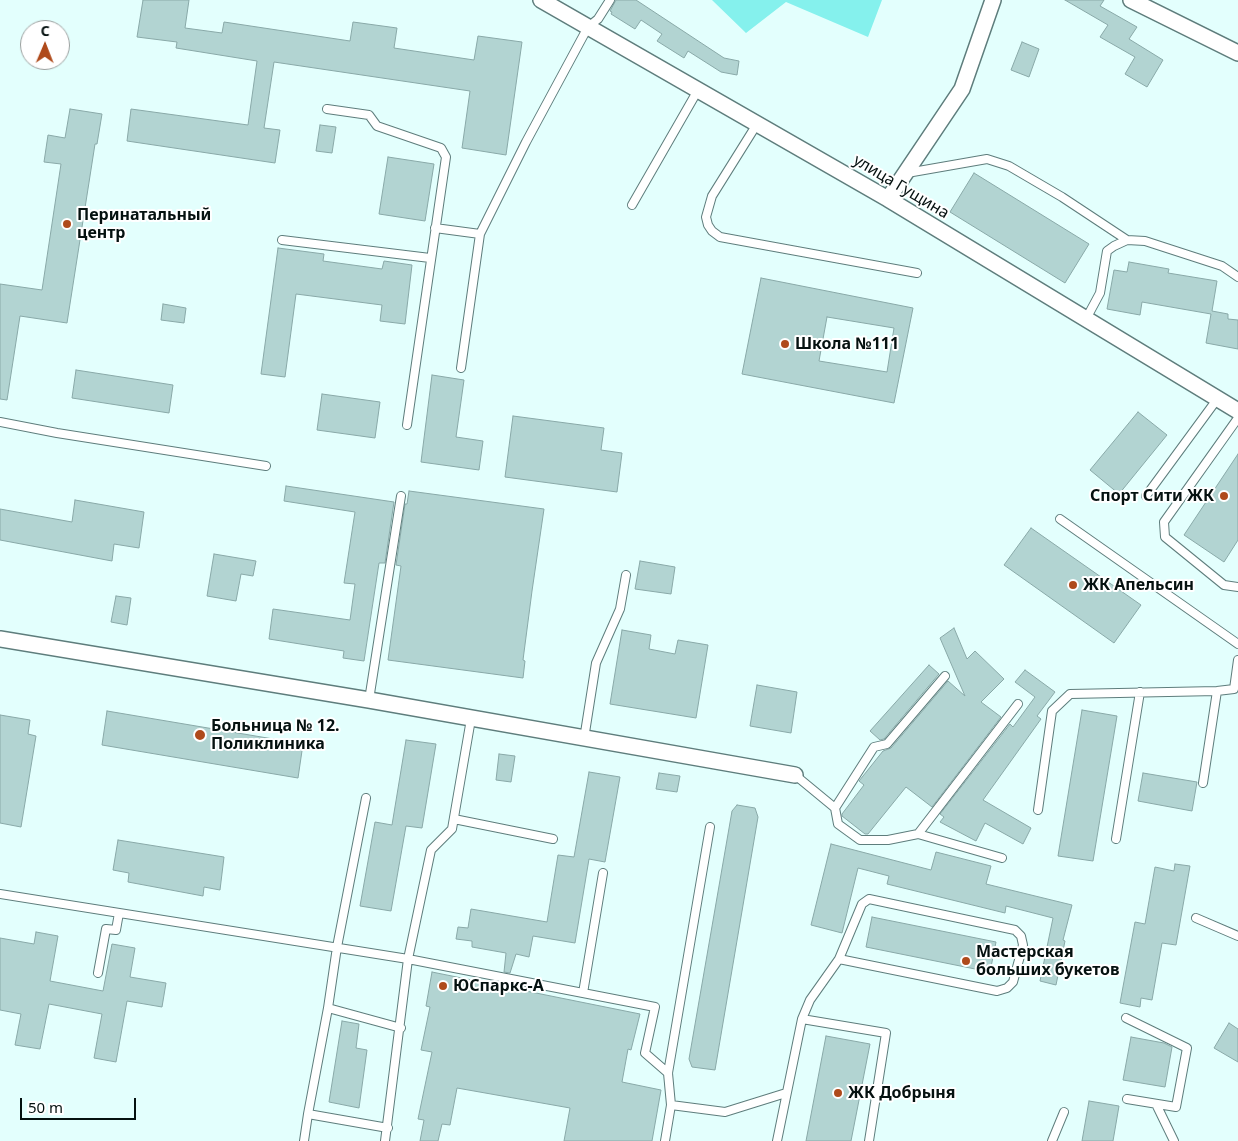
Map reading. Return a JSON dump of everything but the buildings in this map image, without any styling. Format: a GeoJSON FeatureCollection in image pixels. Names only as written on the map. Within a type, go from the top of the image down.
{"type":"FeatureCollection","features":[{"type":"Feature","properties":{"kind":"street","name":"улица Гущина"},"geometry":{"type":"LineString","coordinates":[[542,0],[888,199],[1238,411]]}},
{"type":"Feature","properties":{"kind":"street"},"geometry":{"type":"LineString","coordinates":[[888,199],[962,89],[993,0]]}},
{"type":"Feature","properties":{"kind":"street"},"geometry":{"type":"LineString","coordinates":[[1131,0],[1238,53]]}},
{"type":"Feature","properties":{"kind":"street"},"geometry":{"type":"LineString","coordinates":[[0,639],[369,700],[795,775]]}},
{"type":"Feature","properties":{"kind":"lane"},"geometry":{"type":"LineString","coordinates":[[461,368],[480,234],[526,142],[588,27],[598,18],[610,0]]}},
{"type":"Feature","properties":{"kind":"lane"},"geometry":{"type":"LineString","coordinates":[[632,205],[698,90]]}},
{"type":"Feature","properties":{"kind":"lane"},"geometry":{"type":"LineString","coordinates":[[327,109],[369,114],[377,126],[440,148],[446,157],[407,425]]}},
{"type":"Feature","properties":{"kind":"lane"},"geometry":{"type":"LineString","coordinates":[[757,124],[712,196],[706,216],[712,231],[720,237],[917,273]]}},
{"type":"Feature","properties":{"kind":"lane"},"geometry":{"type":"LineString","coordinates":[[906,173],[987,159],[1008,166],[1127,240]]}},
{"type":"Feature","properties":{"kind":"lane"},"geometry":{"type":"LineString","coordinates":[[435,228],[480,234]]}},
{"type":"Feature","properties":{"kind":"lane"},"geometry":{"type":"LineString","coordinates":[[282,240],[430,258]]}},
{"type":"Feature","properties":{"kind":"lane"},"geometry":{"type":"LineString","coordinates":[[1086,318],[1100,293],[1107,251],[1127,240],[1145,241],[1222,266],[1238,276]]}},
{"type":"Feature","properties":{"kind":"lane"},"geometry":{"type":"LineString","coordinates":[[1146,496],[1218,398]]}},
{"type":"Feature","properties":{"kind":"lane"},"geometry":{"type":"LineString","coordinates":[[1238,418],[1164,522],[1165,537],[1224,584],[1238,587]]}},
{"type":"Feature","properties":{"kind":"lane"},"geometry":{"type":"LineString","coordinates":[[0,422],[57,433],[266,466]]}},
{"type":"Feature","properties":{"kind":"lane"},"geometry":{"type":"LineString","coordinates":[[369,700],[401,496]]}},
{"type":"Feature","properties":{"kind":"lane"},"geometry":{"type":"LineString","coordinates":[[1060,518],[1238,644]]}},
{"type":"Feature","properties":{"kind":"lane"},"geometry":{"type":"LineString","coordinates":[[584,739],[596,663],[620,608],[626,575]]}},
{"type":"Feature","properties":{"kind":"lane"},"geometry":{"type":"LineString","coordinates":[[1038,810],[1052,711],[1070,694],[1234,689],[1238,660]]}},
{"type":"Feature","properties":{"kind":"lane"},"geometry":{"type":"LineString","coordinates":[[835,808],[874,747],[887,744],[945,676]]}},
{"type":"Feature","properties":{"kind":"lane"},"geometry":{"type":"LineString","coordinates":[[1203,783],[1217,691]]}},
{"type":"Feature","properties":{"kind":"lane"},"geometry":{"type":"LineString","coordinates":[[1116,839],[1140,692]]}},
{"type":"Feature","properties":{"kind":"lane"},"geometry":{"type":"LineString","coordinates":[[918,834],[1018,704]]}},
{"type":"Feature","properties":{"kind":"lane"},"geometry":{"type":"LineString","coordinates":[[386,1141],[408,959],[431,850],[452,829],[471,719]]}},
{"type":"Feature","properties":{"kind":"lane"},"geometry":{"type":"LineString","coordinates":[[795,775],[835,808],[838,824],[860,840],[888,840],[918,834],[1002,858]]}},
{"type":"Feature","properties":{"kind":"lane"},"geometry":{"type":"LineString","coordinates":[[304,1141],[337,947],[366,798]]}},
{"type":"Feature","properties":{"kind":"lane"},"geometry":{"type":"LineString","coordinates":[[454,820],[553,839]]}},
{"type":"Feature","properties":{"kind":"lane"},"geometry":{"type":"LineString","coordinates":[[665,1141],[671,1105],[668,1073],[710,827]]}},
{"type":"Feature","properties":{"kind":"lane"},"geometry":{"type":"LineString","coordinates":[[583,993],[603,873]]}},
{"type":"Feature","properties":{"kind":"lane"},"geometry":{"type":"LineString","coordinates":[[0,894],[408,959],[654,1007],[645,1053],[668,1073]]}},
{"type":"Feature","properties":{"kind":"lane"},"geometry":{"type":"LineString","coordinates":[[777,1141],[802,1019],[810,1000],[839,959],[862,904],[869,899],[1015,930],[1021,936],[1023,945],[1013,982],[1007,988],[997,991],[839,959]]}},
{"type":"Feature","properties":{"kind":"lane"},"geometry":{"type":"LineString","coordinates":[[98,973],[106,929],[116,930],[119,913]]}},
{"type":"Feature","properties":{"kind":"lane"},"geometry":{"type":"LineString","coordinates":[[1196,918],[1238,936]]}},
{"type":"Feature","properties":{"kind":"lane"},"geometry":{"type":"LineString","coordinates":[[328,1008],[401,1028]]}},
{"type":"Feature","properties":{"kind":"lane"},"geometry":{"type":"LineString","coordinates":[[1126,1018],[1187,1048],[1176,1107],[1127,1100]]}},
{"type":"Feature","properties":{"kind":"lane"},"geometry":{"type":"LineString","coordinates":[[802,1019],[886,1033],[869,1141]]}},
{"type":"Feature","properties":{"kind":"lane"},"geometry":{"type":"LineString","coordinates":[[671,1105],[725,1112],[786,1093]]}},
{"type":"Feature","properties":{"kind":"lane"},"geometry":{"type":"LineString","coordinates":[[1156,1104],[1174,1141]]}},
{"type":"Feature","properties":{"kind":"lane"},"geometry":{"type":"LineString","coordinates":[[1052,1141],[1064,1112]]}},
{"type":"Feature","properties":{"kind":"lane"},"geometry":{"type":"LineString","coordinates":[[308,1114],[388,1128]]}},
{"type":"Feature","properties":{"kind":"shaded area"},"geometry":{"type":"Polygon","coordinates":[[[712,0],[882,0],[868,37],[786,2],[746,33],[712,0]]]}},
{"type":"Feature","properties":{"kind":"place","name":"Перинатальный центр"},"geometry":{"type":"Point","coordinates":[67,224]}},
{"type":"Feature","properties":{"kind":"place","name":"Школа №111"},"geometry":{"type":"Point","coordinates":[785,344]}},
{"type":"Feature","properties":{"kind":"place","name":"Спорт Сити ЖК"},"geometry":{"type":"Point","coordinates":[1224,496]}},
{"type":"Feature","properties":{"kind":"place","name":"ЖК Апельсин"},"geometry":{"type":"Point","coordinates":[1073,585]}},
{"type":"Feature","properties":{"kind":"place","name":"Больница № 12. Поликлиника"},"geometry":{"type":"Point","coordinates":[200,735]}},
{"type":"Feature","properties":{"kind":"place","name":"Мастерская больших букетов"},"geometry":{"type":"Point","coordinates":[966,961]}},
{"type":"Feature","properties":{"kind":"place","name":"ЮСпаркс-А"},"geometry":{"type":"Point","coordinates":[443,986]}},
{"type":"Feature","properties":{"kind":"place","name":"ЖК Добрыня"},"geometry":{"type":"Point","coordinates":[838,1093]}}]}
